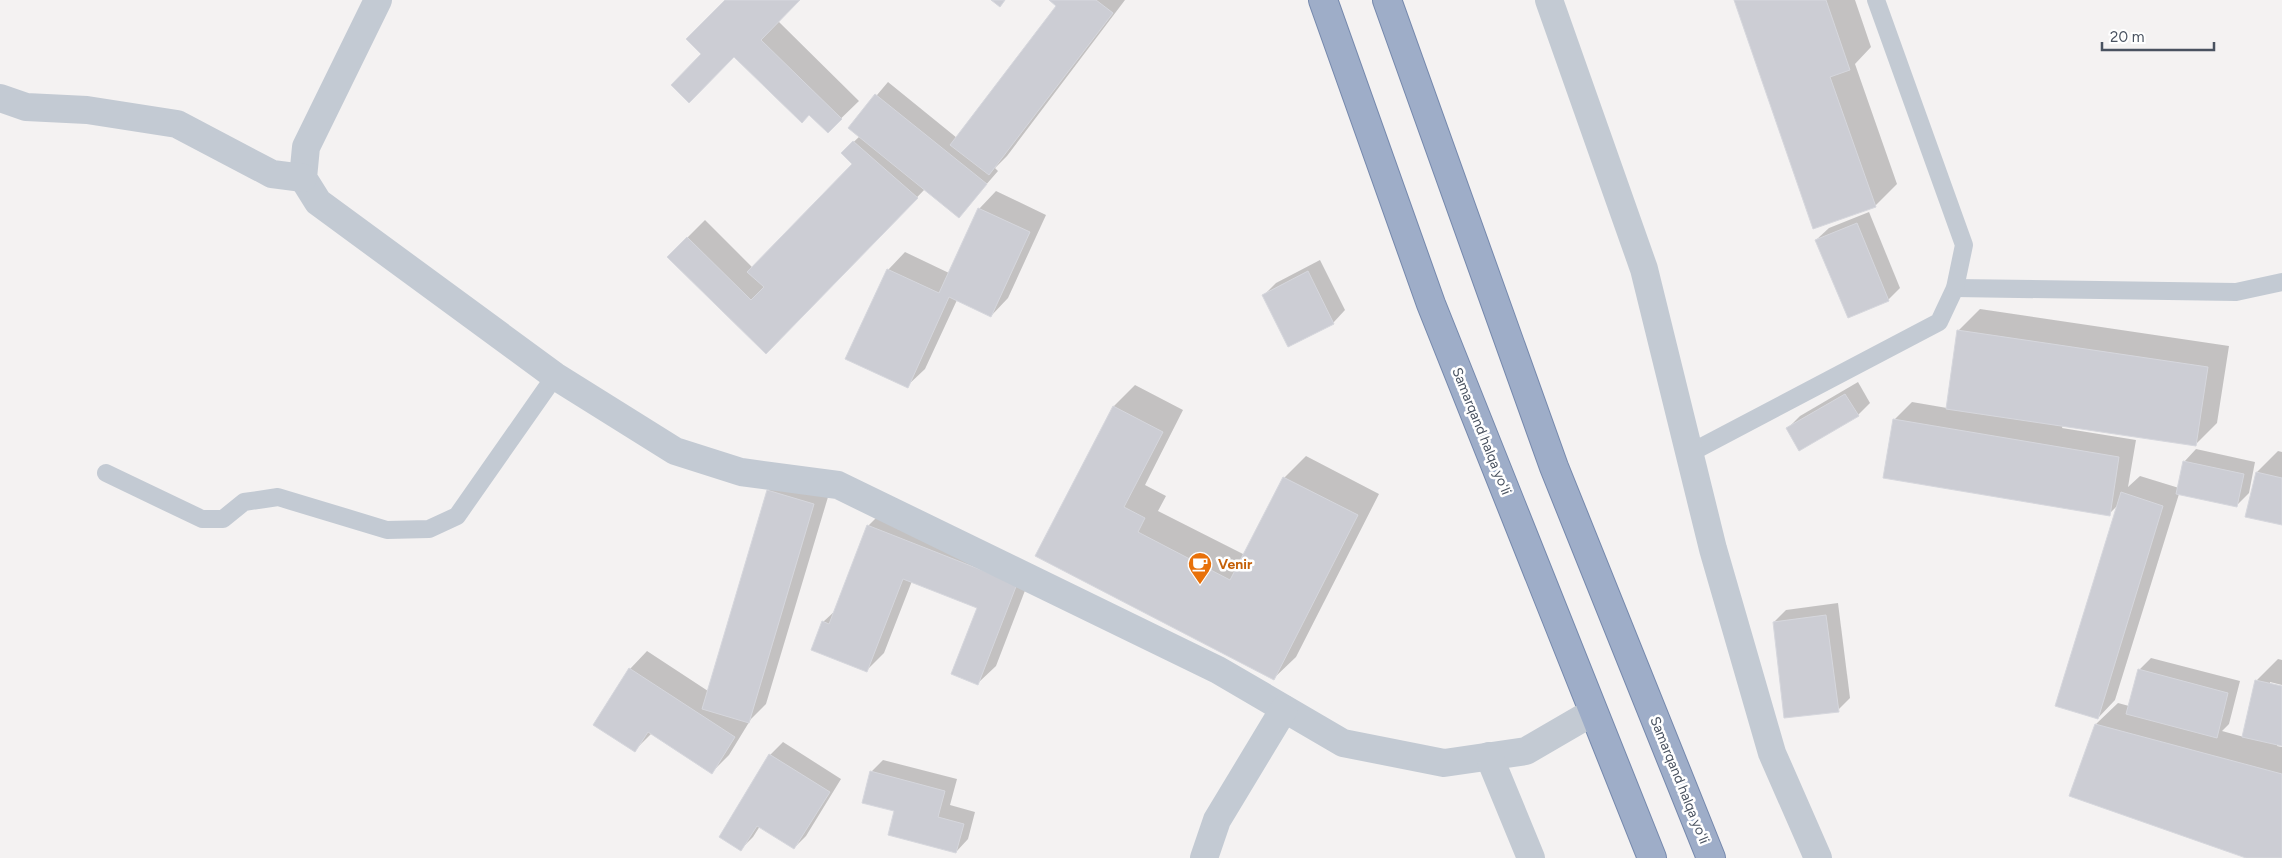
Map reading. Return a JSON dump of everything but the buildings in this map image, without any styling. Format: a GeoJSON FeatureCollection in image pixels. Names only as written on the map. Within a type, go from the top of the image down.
{"type":"FeatureCollection","features":[{"type":"Feature","properties":{"kind":"highway","name":"Samarqand halqa yoʻli"},"geometry":{"type":"LineString","coordinates":[[1323,0],[1431,304],[1652,858]]}},
{"type":"Feature","properties":{"kind":"highway","name":"Samarqand halqa yoʻli"},"geometry":{"type":"LineString","coordinates":[[1387,0],[1554,466],[1711,858]]}},
{"type":"Feature","properties":{"kind":"street"},"geometry":{"type":"LineString","coordinates":[[378,0],[306,147],[303,178],[318,202],[555,376],[675,451],[742,472],[838,485],[1218,670],[1343,743],[1444,763],[1526,751],[1593,712]]}},
{"type":"Feature","properties":{"kind":"street"},"geometry":{"type":"LineString","coordinates":[[1549,0],[1644,269],[1713,549],[1772,753],[1818,858]]}},
{"type":"Feature","properties":{"kind":"street"},"geometry":{"type":"LineString","coordinates":[[0,98],[26,107],[87,110],[178,124],[272,174],[303,178]]}},
{"type":"Feature","properties":{"kind":"street"},"geometry":{"type":"LineString","coordinates":[[1204,858],[1218,820],[1284,709]]}},
{"type":"Feature","properties":{"kind":"street"},"geometry":{"type":"LineString","coordinates":[[1489,756],[1531,858]]}},
{"type":"Feature","properties":{"kind":"lane"},"geometry":{"type":"LineString","coordinates":[[1690,453],[1939,322],[1955,288],[1964,245],[1876,0]]}},
{"type":"Feature","properties":{"kind":"lane"},"geometry":{"type":"LineString","coordinates":[[1955,288],[2236,292],[2282,282]]}},
{"type":"Feature","properties":{"kind":"lane"},"geometry":{"type":"LineString","coordinates":[[106,473],[202,519],[223,519],[244,502],[278,497],[387,530],[429,529],[457,516],[555,376]]}},
{"type":"Feature","properties":{"kind":"place","name":"Venir"},"geometry":{"type":"Point","coordinates":[1200,585]}}]}
